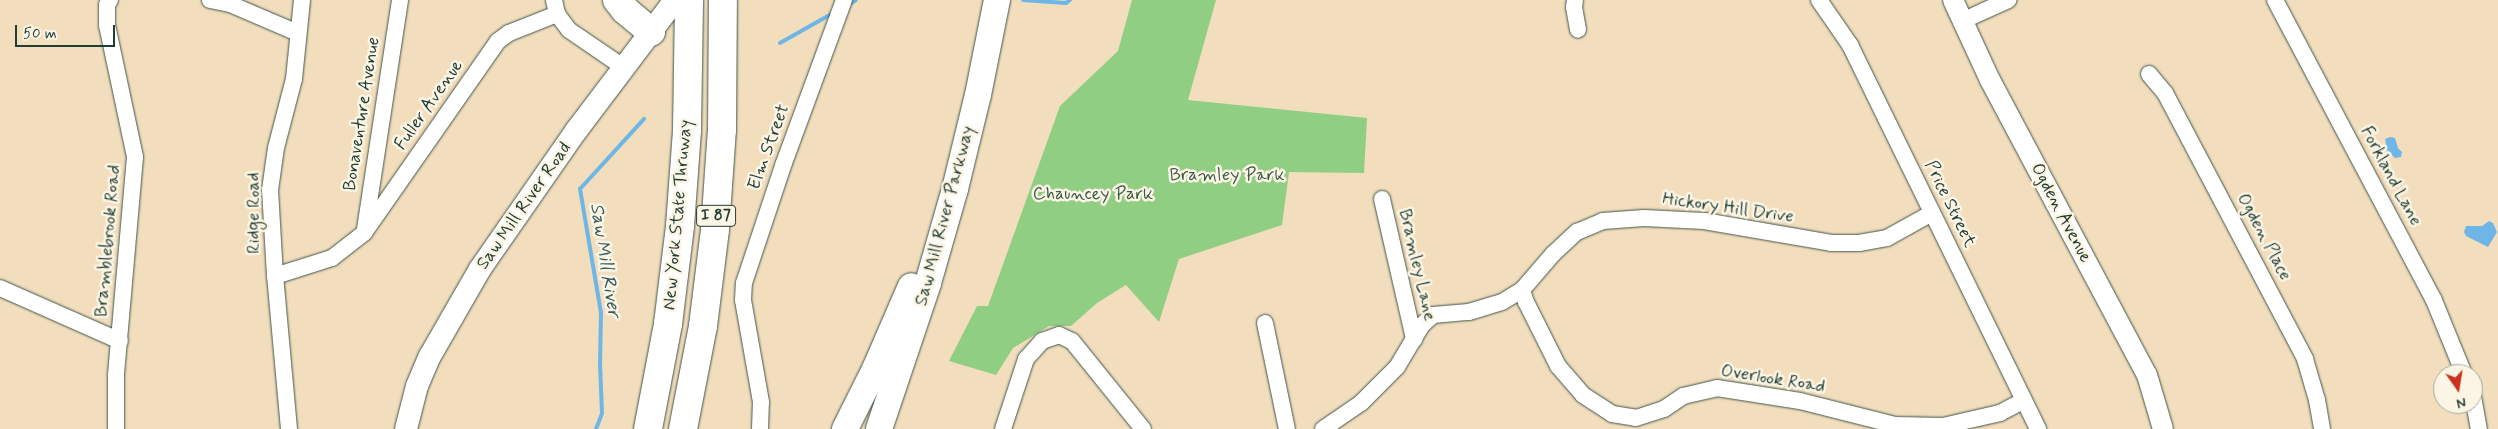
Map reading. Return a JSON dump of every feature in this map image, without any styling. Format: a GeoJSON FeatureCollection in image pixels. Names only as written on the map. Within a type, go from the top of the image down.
{"type":"FeatureCollection","features":[{"type":"Feature","properties":{"kind":"highway"},"geometry":{"type":"LineString","coordinates":[[617,0],[625,10],[651,32]]}},
{"type":"Feature","properties":{"kind":"highway","name":"New York State Thruway"},"geometry":{"type":"LineString","coordinates":[[648,429],[668,324],[680,226],[687,130],[690,35],[689,0]]}},
{"type":"Feature","properties":{"kind":"highway","name":"New York State Thruway"},"geometry":{"type":"LineString","coordinates":[[683,429],[703,326],[715,229],[722,130],[723,0]]}},
{"type":"Feature","properties":{"kind":"highway","name":"Saw Mill River Parkway"},"geometry":{"type":"LineString","coordinates":[[879,429],[928,283],[1003,10]]}},
{"type":"Feature","properties":{"kind":"highway","name":"Saw Mill River Parkway"},"geometry":{"type":"LineString","coordinates":[[897,429],[937,310],[967,207],[991,111],[1003,10]]}},
{"type":"Feature","properties":{"kind":"highway"},"geometry":{"type":"LineString","coordinates":[[846,429],[903,304],[967,140]]}},
{"type":"Feature","properties":{"kind":"main road","name":"Saw Mill River Road"},"geometry":{"type":"LineString","coordinates":[[406,429],[417,386],[430,356],[469,288],[576,131],[675,0]]}},
{"type":"Feature","properties":{"kind":"street","name":"Bramblebrook Road"},"geometry":{"type":"LineString","coordinates":[[110,0],[107,5],[107,25],[135,157],[116,376],[116,429]]}},
{"type":"Feature","properties":{"kind":"street"},"geometry":{"type":"LineString","coordinates":[[210,0],[230,4],[298,32]]}},
{"type":"Feature","properties":{"kind":"street","name":"Ridge Road"},"geometry":{"type":"LineString","coordinates":[[289,429],[274,276],[270,190],[276,148],[294,79],[302,0]]}},
{"type":"Feature","properties":{"kind":"street","name":"Bonaventure Avenue"},"geometry":{"type":"LineString","coordinates":[[364,233],[400,0]]}},
{"type":"Feature","properties":{"kind":"street","name":"Elm Street"},"geometry":{"type":"LineString","coordinates":[[760,429],[761,402],[744,308],[744,283],[784,163],[844,0]]}},
{"type":"Feature","properties":{"kind":"street"},"geometry":{"type":"LineString","coordinates":[[1575,0],[1574,7],[1578,30]]}},
{"type":"Feature","properties":{"kind":"street","name":"Price Street"},"geometry":{"type":"LineString","coordinates":[[1819,0],[1850,45],[2038,429]]}},
{"type":"Feature","properties":{"kind":"street","name":"Ogden Avenue"},"geometry":{"type":"LineString","coordinates":[[1952,0],[1995,88],[2147,375],[2163,429]]}},
{"type":"Feature","properties":{"kind":"street"},"geometry":{"type":"LineString","coordinates":[[1962,22],[2008,0]]}},
{"type":"Feature","properties":{"kind":"street","name":"Forkland Lane"},"geometry":{"type":"LineString","coordinates":[[2276,0],[2433,298],[2460,364]]}},
{"type":"Feature","properties":{"kind":"street","name":"Fuller Avenue"},"geometry":{"type":"LineString","coordinates":[[274,276],[332,258],[364,233],[498,41],[509,33],[556,7],[569,30],[624,68]]}},
{"type":"Feature","properties":{"kind":"street","name":"Ogden Place"},"geometry":{"type":"LineString","coordinates":[[2149,74],[2165,93],[2305,359],[2317,400],[2322,429]]}},
{"type":"Feature","properties":{"kind":"street","name":"Bramley Lane"},"geometry":{"type":"LineString","coordinates":[[1382,199],[1414,339]]}},
{"type":"Feature","properties":{"kind":"street","name":"Hickory Hill Drive"},"geometry":{"type":"LineString","coordinates":[[1333,426],[1361,403],[1397,367],[1422,325],[1433,315],[1469,312],[1502,302],[1522,290],[1553,254],[1577,232],[1603,222],[1644,218],[1704,221],[1831,243],[1858,243],[1887,238],[1932,213]]}},
{"type":"Feature","properties":{"kind":"street"},"geometry":{"type":"LineString","coordinates":[[0,288],[120,341]]}},
{"type":"Feature","properties":{"kind":"street","name":"Overlook Road"},"geometry":{"type":"LineString","coordinates":[[1522,290],[1526,302],[1558,366],[1583,395],[1612,414],[1636,418],[1664,409],[1683,396],[1717,388],[1800,401],[1895,426],[1943,426],[2000,413],[2024,400]]}},
{"type":"Feature","properties":{"kind":"street"},"geometry":{"type":"LineString","coordinates":[[1265,322],[1287,429]]}},
{"type":"Feature","properties":{"kind":"street"},"geometry":{"type":"LineString","coordinates":[[1003,429],[1026,359],[1042,341],[1059,335],[1072,341],[1143,429]]}},
{"type":"Feature","properties":{"kind":"street"},"geometry":{"type":"LineString","coordinates":[[2476,414],[2479,429]]}},
{"type":"Feature","properties":{"kind":"green space","name":"Chauncey Park"},"geometry":{"type":"Polygon","coordinates":[[[1132,0],[1216,0],[1188,100],[1367,118],[1364,173],[1289,172],[1282,225],[1179,259],[1159,322],[1126,285],[1097,303],[1071,326],[1049,326],[1013,348],[996,375],[949,361],[977,306],[988,306],[1060,106],[1118,51],[1132,0]]]}},
{"type":"Feature","properties":{"kind":"water"},"geometry":{"type":"Polygon","coordinates":[[[2395,138],[2398,148],[2402,152],[2401,157],[2395,158],[2387,150],[2385,139],[2395,138]]]}},
{"type":"Feature","properties":{"kind":"water"},"geometry":{"type":"Polygon","coordinates":[[[2489,221],[2493,223],[2497,232],[2488,247],[2466,236],[2464,232],[2466,226],[2482,226],[2489,221]]]}},
{"type":"Feature","properties":{"kind":"waterway","name":"Saw Mill River"},"geometry":{"type":"LineString","coordinates":[[848,5],[856,0]]}},
{"type":"Feature","properties":{"kind":"waterway","name":"Saw Mill River"},"geometry":{"type":"LineString","coordinates":[[1023,0],[1066,3],[1070,0]]}},
{"type":"Feature","properties":{"kind":"waterway","name":"Saw Mill River"},"geometry":{"type":"LineString","coordinates":[[780,43],[833,13]]}},
{"type":"Feature","properties":{"kind":"waterway","name":"Saw Mill River"},"geometry":{"type":"LineString","coordinates":[[596,429],[602,413],[600,364],[601,313],[580,189],[644,119]]}},
{"type":"Feature","properties":{"kind":"park label","name":"Bramley Park"},"geometry":{"type":"Point","coordinates":[1227,175]}}]}
